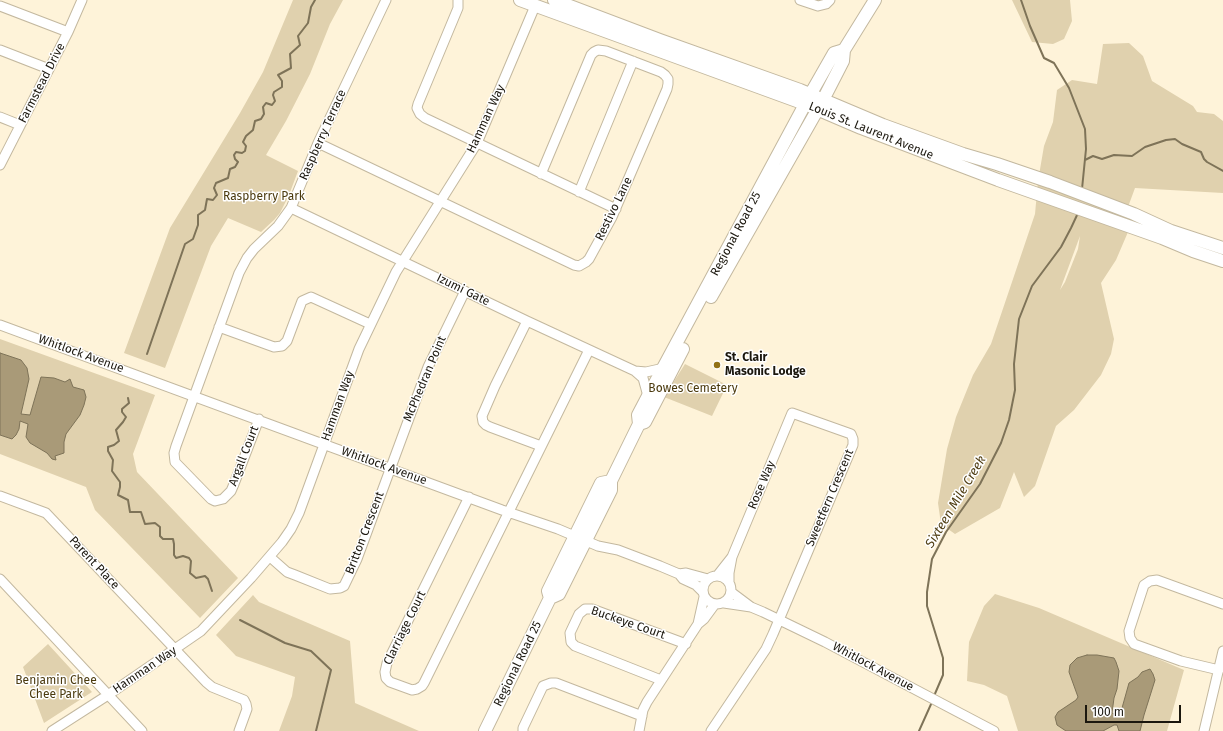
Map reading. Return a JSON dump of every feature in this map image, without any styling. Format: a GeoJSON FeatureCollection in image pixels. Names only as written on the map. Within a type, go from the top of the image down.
{"type":"FeatureCollection","features":[{"type":"Feature","properties":{"kind":"main road","name":"Louis St. Laurent Avenue"},"geometry":{"type":"LineString","coordinates":[[520,0],[808,100]]}},
{"type":"Feature","properties":{"kind":"main road","name":"Louis St. Laurent Avenue"},"geometry":{"type":"LineString","coordinates":[[554,0],[820,105],[1050,182],[1134,214],[1172,231],[1223,248]]}},
{"type":"Feature","properties":{"kind":"main road","name":"Regional Road 25"},"geometry":{"type":"LineString","coordinates":[[639,424],[645,422],[700,316],[820,105],[843,61],[844,50],[875,0]]}},
{"type":"Feature","properties":{"kind":"main road","name":"Regional Road 25"},"geometry":{"type":"LineString","coordinates":[[485,731],[550,598],[560,594],[581,538],[611,490],[611,481],[639,424],[638,415],[648,396],[834,53],[844,50]]}},
{"type":"Feature","properties":{"kind":"main road","name":"Louis St. Laurent Avenue"},"geometry":{"type":"LineString","coordinates":[[820,105],[874,133],[998,180],[1223,261]]}},
{"type":"Feature","properties":{"kind":"street","name":"Farmstead Drive"},"geometry":{"type":"LineString","coordinates":[[0,165],[68,32],[82,0]]}},
{"type":"Feature","properties":{"kind":"street","name":"Raspberry Terrace"},"geometry":{"type":"LineString","coordinates":[[194,396],[243,264],[254,249],[278,226],[291,208],[318,143],[386,0]]}},
{"type":"Feature","properties":{"kind":"street"},"geometry":{"type":"LineString","coordinates":[[458,0],[458,8],[417,108],[422,117],[616,209]]}},
{"type":"Feature","properties":{"kind":"street"},"geometry":{"type":"LineString","coordinates":[[800,0],[818,6],[826,4],[830,0]]}},
{"type":"Feature","properties":{"kind":"street"},"geometry":{"type":"LineString","coordinates":[[0,6],[68,32]]}},
{"type":"Feature","properties":{"kind":"street","name":"Hamman Way"},"geometry":{"type":"LineString","coordinates":[[52,731],[176,649],[209,623],[282,542],[296,521],[359,349],[370,324],[396,272],[477,143],[536,6]]}},
{"type":"Feature","properties":{"kind":"street"},"geometry":{"type":"LineString","coordinates":[[0,50],[49,69]]}},
{"type":"Feature","properties":{"kind":"street","name":"Restivo Lane"},"geometry":{"type":"LineString","coordinates":[[318,143],[440,202],[579,266],[588,259],[616,209],[668,84],[668,79],[665,75],[661,72],[602,50],[598,50],[591,55],[541,174]]}},
{"type":"Feature","properties":{"kind":"street"},"geometry":{"type":"LineString","coordinates":[[578,192],[633,62]]}},
{"type":"Feature","properties":{"kind":"street"},"geometry":{"type":"LineString","coordinates":[[0,117],[20,125]]}},
{"type":"Feature","properties":{"kind":"street","name":"Izumi Gate"},"geometry":{"type":"LineString","coordinates":[[291,208],[635,371],[646,372],[664,368]]}},
{"type":"Feature","properties":{"kind":"street","name":"McPhedran Point"},"geometry":{"type":"LineString","coordinates":[[390,469],[428,367],[465,291]]}},
{"type":"Feature","properties":{"kind":"street"},"geometry":{"type":"LineString","coordinates":[[219,327],[274,347],[282,346],[287,341],[302,301],[311,297],[370,324]]}},
{"type":"Feature","properties":{"kind":"street"},"geometry":{"type":"LineString","coordinates":[[527,321],[482,416],[483,422],[486,425],[541,446]]}},
{"type":"Feature","properties":{"kind":"street","name":"Whitlock Avenue"},"geometry":{"type":"LineString","coordinates":[[0,325],[581,538],[598,546],[618,550],[679,574],[686,573],[712,578]]}},
{"type":"Feature","properties":{"kind":"street","name":"Clarriage Court"},"geometry":{"type":"LineString","coordinates":[[469,498],[387,663],[385,672],[386,678],[390,682],[412,690],[422,686],[589,350]]}},
{"type":"Feature","properties":{"kind":"street"},"geometry":{"type":"LineString","coordinates":[[635,371],[643,378],[648,396]]}},
{"type":"Feature","properties":{"kind":"street","name":"Argall Court"},"geometry":{"type":"LineString","coordinates":[[194,396],[176,446],[174,458],[210,499],[223,499],[231,491],[258,419]]}},
{"type":"Feature","properties":{"kind":"street","name":"Rose Way"},"geometry":{"type":"LineString","coordinates":[[730,587],[729,573],[732,557],[792,413]]}},
{"type":"Feature","properties":{"kind":"street","name":"Sweetfern Crescent"},"geometry":{"type":"LineString","coordinates":[[779,620],[853,445],[853,438],[850,434],[792,413]]}},
{"type":"Feature","properties":{"kind":"street","name":"Britton Crescent"},"geometry":{"type":"LineString","coordinates":[[270,557],[287,572],[330,589],[344,586],[357,558],[390,469]]}},
{"type":"Feature","properties":{"kind":"street","name":"Parent Place"},"geometry":{"type":"LineString","coordinates":[[0,496],[46,513],[212,687],[244,700],[247,709],[239,731]]}},
{"type":"Feature","properties":{"kind":"street","name":"Rose Way"},"geometry":{"type":"LineString","coordinates":[[712,578],[732,557]]}},
{"type":"Feature","properties":{"kind":"street","name":"Whitlock Avenue"},"geometry":{"type":"LineString","coordinates":[[679,574],[683,579],[696,585],[704,594]]}},
{"type":"Feature","properties":{"kind":"street"},"geometry":{"type":"LineString","coordinates":[[639,731],[647,702],[698,624],[719,604],[730,596],[730,587],[721,577],[712,578],[703,588],[707,600],[719,604]]}},
{"type":"Feature","properties":{"kind":"street"},"geometry":{"type":"LineString","coordinates":[[0,579],[142,731]]}},
{"type":"Feature","properties":{"kind":"street"},"geometry":{"type":"LineString","coordinates":[[1219,670],[1181,661],[1134,644],[1130,638],[1129,631],[1144,585],[1150,580],[1157,580],[1223,604]]}},
{"type":"Feature","properties":{"kind":"street","name":"Whitlock Avenue"},"geometry":{"type":"LineString","coordinates":[[730,587],[751,607],[848,654],[990,729]]}},
{"type":"Feature","properties":{"kind":"street"},"geometry":{"type":"LineString","coordinates":[[698,624],[704,594]]}},
{"type":"Feature","properties":{"kind":"street","name":"Whitlock Avenue"},"geometry":{"type":"LineString","coordinates":[[719,604],[751,607]]}},
{"type":"Feature","properties":{"kind":"street","name":"Buckeye Court"},"geometry":{"type":"LineString","coordinates":[[662,680],[575,646],[571,642],[570,633],[579,614],[585,609],[592,609],[686,644]]}},
{"type":"Feature","properties":{"kind":"street"},"geometry":{"type":"LineString","coordinates":[[711,731],[766,649],[779,620]]}},
{"type":"Feature","properties":{"kind":"street"},"geometry":{"type":"LineString","coordinates":[[1204,731],[1223,651]]}},
{"type":"Feature","properties":{"kind":"street"},"geometry":{"type":"LineString","coordinates":[[523,731],[523,728],[544,686],[551,683],[556,683],[642,716]]}},
{"type":"Feature","properties":{"kind":"green space","name":"Raspberry Park"},"geometry":{"type":"Polygon","coordinates":[[[293,0],[343,0],[330,24],[310,74],[286,121],[266,155],[298,171],[289,195],[280,213],[261,232],[228,218],[211,246],[165,368],[124,353],[170,228],[240,113],[263,72],[293,0]]]}},
{"type":"Feature","properties":{"kind":"green space"},"geometry":{"type":"Polygon","coordinates":[[[1012,0],[1070,0],[1072,21],[1064,39],[1053,44],[1032,42],[1012,0]]]}},
{"type":"Feature","properties":{"kind":"green space"},"geometry":{"type":"Polygon","coordinates":[[[1129,43],[1143,56],[1152,81],[1193,106],[1197,112],[1214,114],[1223,121],[1223,193],[1135,188],[1128,207],[1128,232],[1116,260],[1101,283],[1114,339],[1111,354],[1101,375],[1074,410],[1056,426],[1035,486],[1024,497],[1014,472],[1000,508],[955,534],[941,524],[938,503],[947,449],[956,417],[973,375],[991,344],[1035,214],[1038,181],[1044,146],[1053,122],[1057,90],[1072,80],[1097,84],[1103,44],[1129,43]],[[1080,236],[1060,290],[1065,282],[1078,249],[1080,236]]]}},
{"type":"Feature","properties":{"kind":"green space"},"geometry":{"type":"Polygon","coordinates":[[[0,339],[155,395],[133,454],[137,472],[238,578],[200,618],[95,510],[86,487],[0,454],[0,339]]]}},
{"type":"Feature","properties":{"kind":"green space","name":"Bowes Cemetery"},"geometry":{"type":"Polygon","coordinates":[[[685,364],[727,385],[712,416],[664,397],[685,364]]]}},
{"type":"Feature","properties":{"kind":"green space"},"geometry":{"type":"Polygon","coordinates":[[[995,594],[1039,608],[1184,670],[1167,731],[1018,731],[1007,696],[984,685],[967,681],[969,642],[984,606],[995,594]]]}},
{"type":"Feature","properties":{"kind":"green space"},"geometry":{"type":"Polygon","coordinates":[[[253,595],[259,602],[350,641],[355,703],[419,731],[279,731],[292,696],[295,677],[236,656],[216,635],[253,595]]]}},
{"type":"Feature","properties":{"kind":"green space","name":"Benjamin Chee Chee Park"},"geometry":{"type":"Polygon","coordinates":[[[48,644],[92,692],[44,723],[23,667],[48,644]]]}},
{"type":"Feature","properties":{"kind":"shaded area"},"geometry":{"type":"Polygon","coordinates":[[[0,353],[21,360],[27,368],[29,379],[21,414],[30,415],[41,377],[54,378],[65,382],[70,379],[73,387],[84,390],[86,397],[80,415],[66,434],[64,453],[55,456],[56,460],[52,459],[47,453],[30,443],[26,437],[28,424],[20,421],[19,429],[12,439],[0,435],[0,353]]]}},
{"type":"Feature","properties":{"kind":"shaded area"},"geometry":{"type":"Polygon","coordinates":[[[1087,655],[1114,658],[1116,662],[1119,671],[1112,713],[1116,715],[1122,708],[1129,683],[1138,677],[1142,672],[1150,669],[1155,680],[1140,731],[1119,731],[1117,725],[1114,725],[1103,731],[1066,731],[1057,725],[1055,717],[1058,712],[1078,697],[1069,672],[1070,665],[1077,658],[1087,655]]]}},
{"type":"Feature","properties":{"kind":"waterway"},"geometry":{"type":"LineString","coordinates":[[147,354],[185,244],[193,239],[198,225],[198,215],[205,210],[207,199],[213,200],[217,195],[214,188],[216,183],[228,178],[230,169],[235,167],[238,162],[234,155],[236,152],[242,153],[245,151],[246,146],[243,142],[246,136],[253,130],[255,121],[261,119],[264,114],[263,107],[266,103],[272,105],[275,101],[273,95],[274,92],[282,87],[282,81],[278,75],[291,68],[290,54],[300,45],[298,36],[308,23],[311,7],[315,0]]}},
{"type":"Feature","properties":{"kind":"waterway","name":"Sixteen Mile Creek"},"geometry":{"type":"LineString","coordinates":[[1021,0],[1030,26],[1044,58],[1054,63],[1069,88],[1085,129],[1086,149],[1082,189]]}},
{"type":"Feature","properties":{"kind":"waterway"},"geometry":{"type":"LineString","coordinates":[[1085,160],[1093,156],[1102,159],[1114,155],[1132,156],[1145,147],[1166,140],[1175,139],[1182,144],[1201,152],[1207,162],[1223,171]]}},
{"type":"Feature","properties":{"kind":"waterway","name":"Sixteen Mile Creek"},"geometry":{"type":"LineString","coordinates":[[934,696],[943,675],[943,658],[927,606],[927,592],[932,559],[946,532],[980,484],[1001,443],[1009,420],[1015,390],[1014,364],[1019,319],[1032,286],[1061,247],[1078,213]]}},
{"type":"Feature","properties":{"kind":"waterway"},"geometry":{"type":"LineString","coordinates":[[128,398],[129,403],[122,409],[122,412],[126,417],[116,430],[119,441],[108,447],[108,451],[113,460],[112,471],[120,482],[118,495],[128,500],[130,512],[141,512],[145,524],[155,523],[160,527],[160,536],[163,539],[173,539],[174,555],[176,558],[183,556],[189,558],[191,561],[190,573],[196,578],[205,576],[208,579],[212,591]]}},
{"type":"Feature","properties":{"kind":"waterway"},"geometry":{"type":"LineString","coordinates":[[240,620],[285,643],[311,651],[331,670],[316,731]]}},
{"type":"Feature","properties":{"kind":"waterway","name":"Sixteen Mile Creek"},"geometry":{"type":"LineString","coordinates":[[919,731],[932,702]]}},
{"type":"Feature","properties":{"kind":"place","name":"St. Clair Masonic Lodge"},"geometry":{"type":"Point","coordinates":[717,365]}}]}
